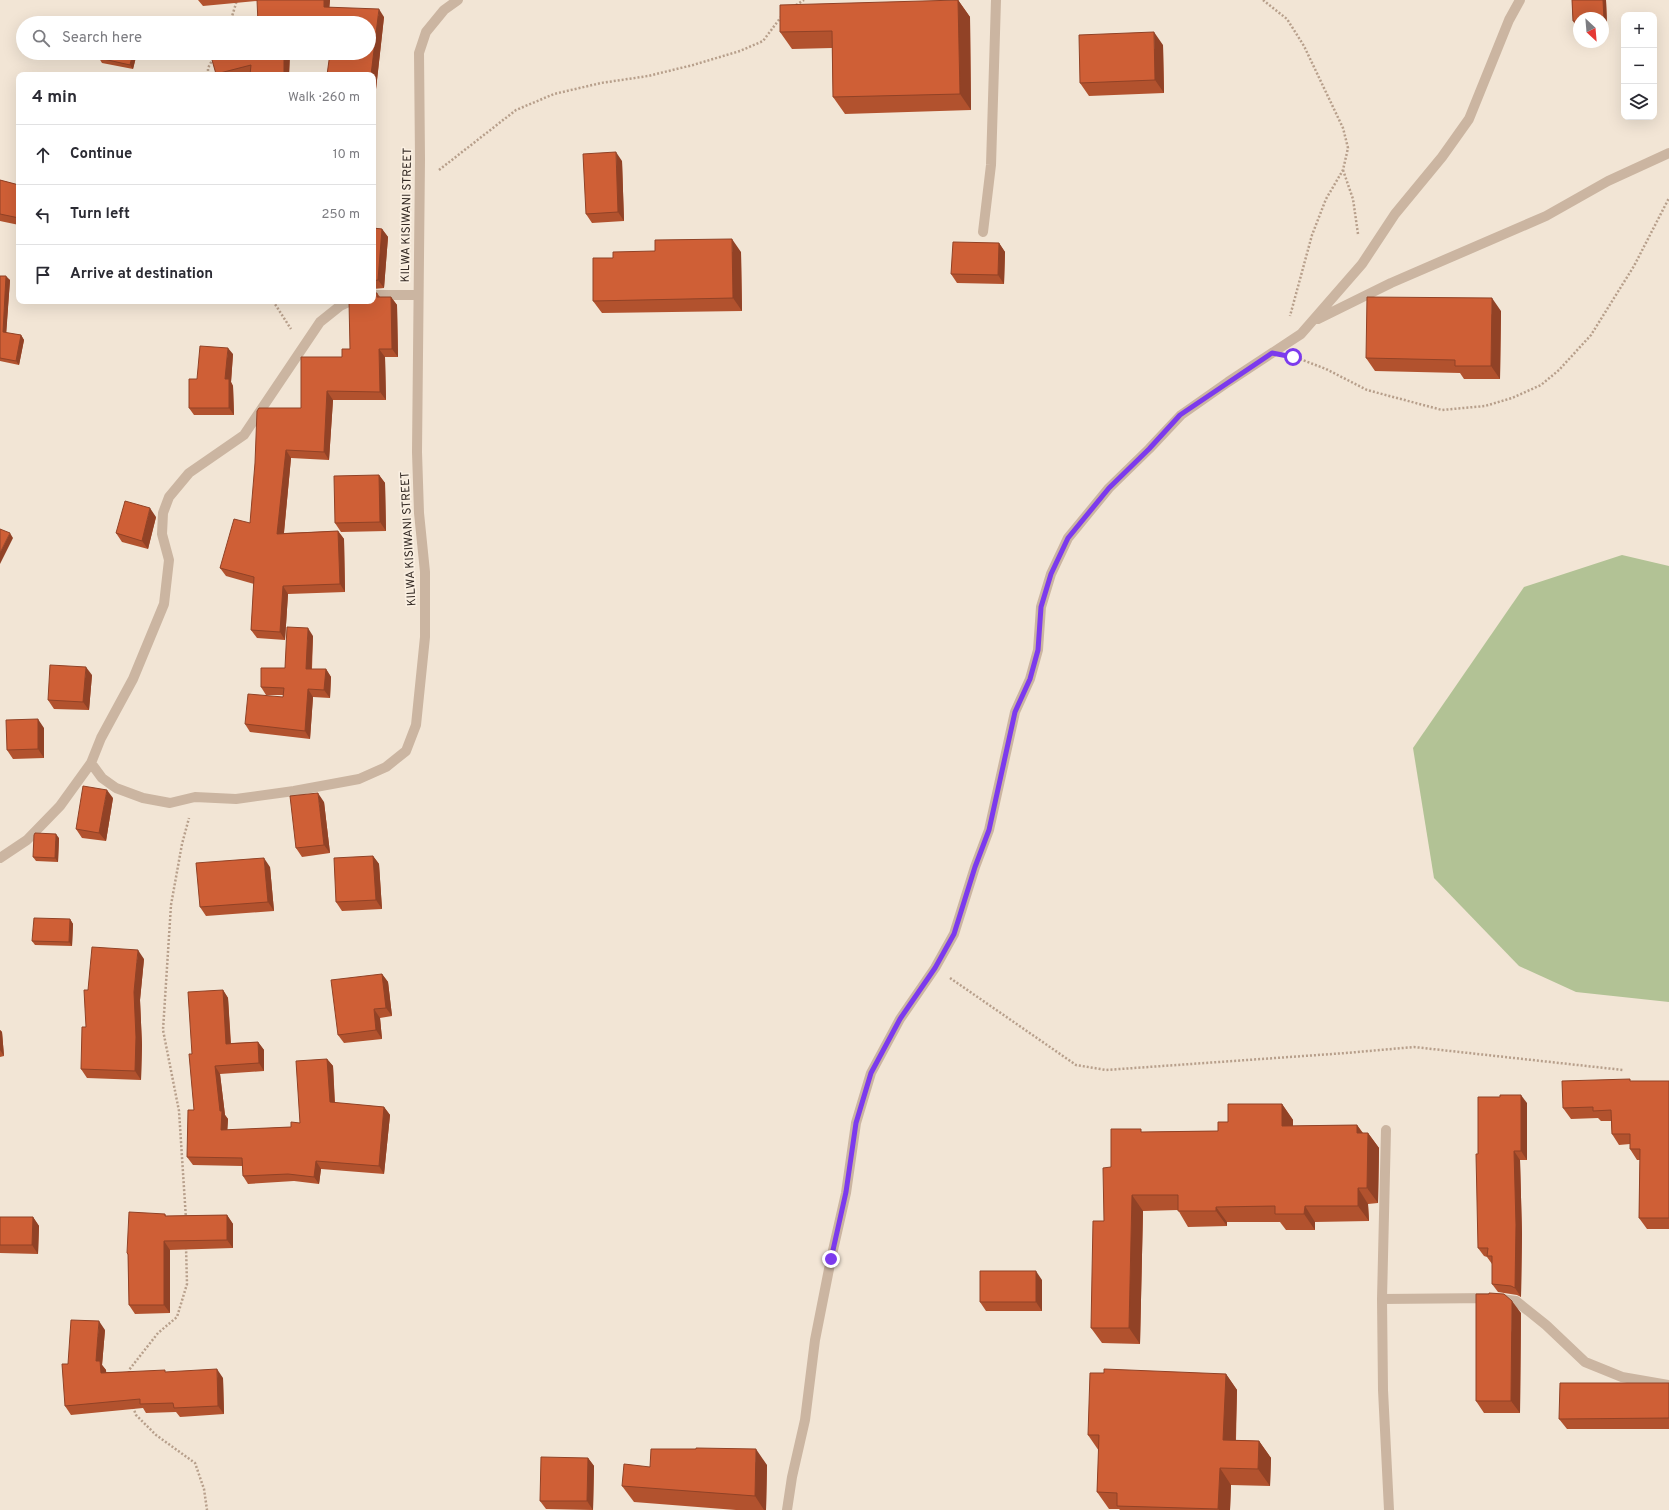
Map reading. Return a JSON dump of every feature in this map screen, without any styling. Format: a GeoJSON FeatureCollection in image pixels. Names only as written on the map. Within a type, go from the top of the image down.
{"type":"FeatureCollection","features":[{"type":"Feature","properties":{"kind":"street","name":"KILWA KISIWANI STREET"},"geometry":{"type":"LineString","coordinates":[[91,762],[102,778],[116,788],[143,798],[170,803],[195,798],[236,800],[294,792],[359,779],[386,767],[406,751],[416,725],[425,637],[425,572],[419,513],[417,452],[420,185],[419,53],[426,32],[444,10],[458,0]]}},
{"type":"Feature","properties":{"kind":"street"},"geometry":{"type":"LineString","coordinates":[[983,232],[991,165],[996,0]]}},
{"type":"Feature","properties":{"kind":"street"},"geometry":{"type":"LineString","coordinates":[[787,1510],[792,1476],[805,1420],[815,1340],[846,1192],[856,1123],[871,1073],[900,1019],[935,968],[954,934],[975,867],[989,830],[1015,712],[1030,679],[1038,650],[1041,607],[1051,574],[1068,538],[1109,488],[1149,449],[1180,415],[1301,334],[1362,264],[1395,214],[1442,157],[1469,119],[1509,20],[1520,0]]}},
{"type":"Feature","properties":{"kind":"street"},"geometry":{"type":"LineString","coordinates":[[1313,321],[1391,283],[1546,216],[1608,181],[1669,153]]}},
{"type":"Feature","properties":{"kind":"street"},"geometry":{"type":"LineString","coordinates":[[376,296],[418,295]]}},
{"type":"Feature","properties":{"kind":"street"},"geometry":{"type":"LineString","coordinates":[[0,858],[27,840],[60,806],[91,762],[101,738],[134,678],[164,604],[169,560],[162,534],[162,512],[169,497],[189,473],[244,435],[320,322],[344,304]]}},
{"type":"Feature","properties":{"kind":"street"},"geometry":{"type":"LineString","coordinates":[[1386,1130],[1382,1299],[1383,1390],[1389,1510]]}},
{"type":"Feature","properties":{"kind":"street"},"geometry":{"type":"LineString","coordinates":[[1382,1299],[1492,1298],[1516,1301],[1546,1325],[1585,1362],[1622,1377],[1669,1385]]}},
{"type":"Feature","properties":{"kind":"path"},"geometry":{"type":"LineString","coordinates":[[232,16],[237,0]]}},
{"type":"Feature","properties":{"kind":"path"},"geometry":{"type":"LineString","coordinates":[[793,7],[804,0]]}},
{"type":"Feature","properties":{"kind":"path"},"geometry":{"type":"LineString","coordinates":[[1263,0],[1287,19],[1304,46],[1343,128],[1348,148],[1343,170],[1326,199],[1312,235],[1292,306],[1286,344]]}},
{"type":"Feature","properties":{"kind":"path"},"geometry":{"type":"LineString","coordinates":[[420,185],[516,110],[554,94],[601,83],[648,76],[740,51],[763,41],[783,14]]}},
{"type":"Feature","properties":{"kind":"path"},"geometry":{"type":"LineString","coordinates":[[208,72],[208,68],[212,60]]}},
{"type":"Feature","properties":{"kind":"path"},"geometry":{"type":"LineString","coordinates":[[1343,170],[1353,199],[1362,264]]}},
{"type":"Feature","properties":{"kind":"path"},"geometry":{"type":"LineString","coordinates":[[1272,353],[1308,362],[1367,390],[1442,410],[1485,406],[1512,398],[1541,384],[1559,370],[1591,335],[1634,266],[1669,198]]}},
{"type":"Feature","properties":{"kind":"path"},"geometry":{"type":"LineString","coordinates":[[275,304],[284,316],[302,350]]}},
{"type":"Feature","properties":{"kind":"path"},"geometry":{"type":"LineString","coordinates":[[186,1221],[179,1111],[164,1030],[171,905],[182,844],[195,798]]}},
{"type":"Feature","properties":{"kind":"path"},"geometry":{"type":"LineString","coordinates":[[935,968],[1076,1065],[1106,1070],[1346,1054],[1414,1047],[1623,1070]]}},
{"type":"Feature","properties":{"kind":"path"},"geometry":{"type":"LineString","coordinates":[[129,1378],[129,1370],[158,1333],[177,1317],[187,1284],[186,1245]]}},
{"type":"Feature","properties":{"kind":"path"},"geometry":{"type":"LineString","coordinates":[[130,1401],[136,1415],[156,1436],[195,1463],[204,1489],[207,1510]]}},
{"type":"Feature","properties":{"kind":"green space"},"geometry":{"type":"Polygon","coordinates":[[[1622,555],[1669,566],[1669,1002],[1576,992],[1519,966],[1434,878],[1413,748],[1524,587],[1622,555]]]}},
{"type":"Feature","properties":{"kind":"building"},"geometry":{"type":"Polygon","coordinates":[[[257,0],[324,0],[324,7],[379,9],[376,34],[376,16],[258,16],[257,0]]]}},
{"type":"Feature","properties":{"kind":"building"},"geometry":{"type":"Polygon","coordinates":[[[958,0],[960,94],[833,97],[832,31],[780,32],[780,5],[958,0]]]}},
{"type":"Feature","properties":{"kind":"building"},"geometry":{"type":"Polygon","coordinates":[[[1572,0],[1603,0],[1604,12],[1573,12],[1573,21],[1572,0]]]}},
{"type":"Feature","properties":{"kind":"building"},"geometry":{"type":"Polygon","coordinates":[[[1154,32],[1155,80],[1080,83],[1079,35],[1154,32]]]}},
{"type":"Feature","properties":{"kind":"building"},"geometry":{"type":"Polygon","coordinates":[[[108,60],[131,60],[130,65],[108,60]]]}},
{"type":"Feature","properties":{"kind":"building"},"geometry":{"type":"Polygon","coordinates":[[[212,60],[284,60],[284,72],[250,72],[251,65],[224,72],[215,72],[212,60]]]}},
{"type":"Feature","properties":{"kind":"building"},"geometry":{"type":"Polygon","coordinates":[[[329,60],[373,60],[371,72],[327,72],[329,60]]]}},
{"type":"Feature","properties":{"kind":"building"},"geometry":{"type":"Polygon","coordinates":[[[616,152],[618,212],[586,214],[583,154],[616,152]]]}},
{"type":"Feature","properties":{"kind":"building"},"geometry":{"type":"Polygon","coordinates":[[[0,180],[16,184],[16,217],[0,214],[0,180]]]}},
{"type":"Feature","properties":{"kind":"building"},"geometry":{"type":"Polygon","coordinates":[[[376,228],[382,229],[378,280],[376,280],[376,228]]]}},
{"type":"Feature","properties":{"kind":"building"},"geometry":{"type":"Polygon","coordinates":[[[732,239],[733,298],[593,301],[593,258],[613,258],[613,252],[655,251],[655,240],[732,239]]]}},
{"type":"Feature","properties":{"kind":"building"},"geometry":{"type":"Polygon","coordinates":[[[953,242],[999,243],[998,275],[951,274],[953,242]]]}},
{"type":"Feature","properties":{"kind":"building"},"geometry":{"type":"Polygon","coordinates":[[[0,276],[6,276],[3,332],[21,335],[16,361],[0,358],[0,276]]]}},
{"type":"Feature","properties":{"kind":"building"},"geometry":{"type":"Polygon","coordinates":[[[376,293],[377,297],[391,297],[392,349],[379,349],[380,392],[327,391],[324,452],[286,450],[277,534],[338,531],[340,584],[283,586],[280,632],[251,630],[254,577],[220,568],[234,519],[250,523],[255,463],[257,411],[259,408],[301,408],[301,357],[342,357],[342,349],[350,349],[349,304],[376,304],[376,293]]]}},
{"type":"Feature","properties":{"kind":"building"},"geometry":{"type":"Polygon","coordinates":[[[1367,297],[1492,298],[1491,366],[1455,366],[1455,360],[1366,358],[1367,297]]]}},
{"type":"Feature","properties":{"kind":"building"},"geometry":{"type":"Polygon","coordinates":[[[200,346],[228,348],[225,379],[229,379],[229,408],[189,408],[189,379],[197,379],[200,346]]]}},
{"type":"Feature","properties":{"kind":"building"},"geometry":{"type":"Polygon","coordinates":[[[379,475],[380,522],[335,523],[334,476],[379,475]]]}},
{"type":"Feature","properties":{"kind":"building"},"geometry":{"type":"Polygon","coordinates":[[[125,501],[150,508],[142,541],[116,533],[125,501]]]}},
{"type":"Feature","properties":{"kind":"building"},"geometry":{"type":"Polygon","coordinates":[[[0,529],[10,533],[0,553],[0,529]]]}},
{"type":"Feature","properties":{"kind":"building"},"geometry":{"type":"Polygon","coordinates":[[[287,627],[308,628],[306,669],[326,669],[324,690],[308,689],[305,731],[245,724],[248,694],[283,697],[284,688],[261,687],[261,668],[285,668],[287,627]]]}},
{"type":"Feature","properties":{"kind":"building"},"geometry":{"type":"Polygon","coordinates":[[[50,665],[86,667],[83,702],[48,700],[50,665]]]}},
{"type":"Feature","properties":{"kind":"building"},"geometry":{"type":"Polygon","coordinates":[[[38,719],[38,749],[7,750],[6,720],[38,719]]]}},
{"type":"Feature","properties":{"kind":"building"},"geometry":{"type":"Polygon","coordinates":[[[83,786],[107,790],[99,833],[76,829],[83,786]]]}},
{"type":"Feature","properties":{"kind":"building"},"geometry":{"type":"Polygon","coordinates":[[[318,793],[324,845],[296,848],[290,796],[318,793]]]}},
{"type":"Feature","properties":{"kind":"building"},"geometry":{"type":"Polygon","coordinates":[[[35,833],[56,834],[55,858],[33,857],[35,833]]]}},
{"type":"Feature","properties":{"kind":"building"},"geometry":{"type":"Polygon","coordinates":[[[373,856],[376,900],[336,902],[334,858],[373,856]]]}},
{"type":"Feature","properties":{"kind":"building"},"geometry":{"type":"Polygon","coordinates":[[[264,858],[268,902],[200,907],[196,863],[264,858]]]}},
{"type":"Feature","properties":{"kind":"building"},"geometry":{"type":"Polygon","coordinates":[[[34,918],[70,919],[69,942],[32,941],[34,918]]]}},
{"type":"Feature","properties":{"kind":"building"},"geometry":{"type":"Polygon","coordinates":[[[92,947],[138,950],[134,992],[136,1037],[135,1071],[81,1069],[82,1027],[86,1027],[84,990],[88,990],[92,947]]]}},
{"type":"Feature","properties":{"kind":"building"},"geometry":{"type":"Polygon","coordinates":[[[382,974],[386,1008],[374,1009],[376,1030],[338,1035],[331,980],[382,974]]]}},
{"type":"Feature","properties":{"kind":"building"},"geometry":{"type":"Polygon","coordinates":[[[223,990],[226,1044],[258,1042],[259,1063],[215,1066],[220,1111],[222,1111],[221,1130],[291,1127],[291,1122],[300,1123],[296,1061],[327,1059],[330,1102],[384,1107],[379,1166],[316,1161],[314,1177],[288,1174],[243,1176],[242,1158],[187,1157],[188,1110],[194,1110],[189,1054],[192,1054],[188,992],[223,990]]]}},
{"type":"Feature","properties":{"kind":"building"},"geometry":{"type":"Polygon","coordinates":[[[1630,1079],[1630,1081],[1669,1081],[1669,1218],[1639,1218],[1640,1149],[1630,1149],[1630,1134],[1612,1134],[1611,1110],[1593,1111],[1593,1107],[1563,1108],[1562,1081],[1630,1079]]]}},
{"type":"Feature","properties":{"kind":"building"},"geometry":{"type":"Polygon","coordinates":[[[1500,1095],[1521,1095],[1521,1151],[1514,1151],[1516,1225],[1515,1288],[1511,1286],[1492,1284],[1492,1256],[1487,1256],[1488,1248],[1478,1248],[1476,1154],[1478,1154],[1478,1097],[1500,1097],[1500,1095]]]}},
{"type":"Feature","properties":{"kind":"building"},"geometry":{"type":"Polygon","coordinates":[[[1228,1104],[1282,1104],[1282,1126],[1357,1125],[1357,1133],[1368,1133],[1367,1188],[1358,1188],[1358,1206],[1305,1206],[1304,1214],[1275,1214],[1275,1206],[1216,1207],[1216,1211],[1178,1211],[1178,1195],[1132,1195],[1129,1328],[1091,1328],[1093,1221],[1104,1221],[1103,1168],[1111,1167],[1111,1129],[1141,1129],[1141,1132],[1218,1131],[1218,1122],[1228,1122],[1228,1104]]]}},
{"type":"Feature","properties":{"kind":"building"},"geometry":{"type":"Polygon","coordinates":[[[129,1212],[165,1214],[165,1216],[227,1215],[227,1240],[164,1241],[164,1305],[129,1305],[127,1253],[129,1212]]]}},
{"type":"Feature","properties":{"kind":"building"},"geometry":{"type":"Polygon","coordinates":[[[0,1217],[33,1217],[32,1245],[0,1245],[0,1217]]]}},
{"type":"Feature","properties":{"kind":"building"},"geometry":{"type":"Polygon","coordinates":[[[980,1271],[1036,1271],[1036,1302],[980,1302],[980,1271]]]}},
{"type":"Feature","properties":{"kind":"building"},"geometry":{"type":"Polygon","coordinates":[[[1476,1294],[1504,1294],[1512,1301],[1511,1401],[1476,1401],[1476,1294]]]}},
{"type":"Feature","properties":{"kind":"building"},"geometry":{"type":"Polygon","coordinates":[[[71,1320],[99,1321],[96,1361],[100,1361],[101,1373],[165,1370],[165,1372],[217,1369],[218,1406],[174,1408],[173,1403],[140,1404],[140,1399],[65,1406],[62,1364],[68,1364],[71,1320]]]}},
{"type":"Feature","properties":{"kind":"building"},"geometry":{"type":"Polygon","coordinates":[[[1104,1369],[1226,1374],[1223,1440],[1259,1441],[1258,1469],[1220,1468],[1218,1509],[1117,1506],[1117,1493],[1097,1492],[1099,1435],[1088,1435],[1090,1373],[1104,1373],[1104,1369]]]}},
{"type":"Feature","properties":{"kind":"building"},"geometry":{"type":"Polygon","coordinates":[[[1560,1383],[1669,1383],[1669,1418],[1559,1419],[1560,1383]]]}},
{"type":"Feature","properties":{"kind":"building"},"geometry":{"type":"Polygon","coordinates":[[[651,1449],[756,1449],[755,1496],[622,1486],[624,1464],[650,1467],[651,1449]]]}},
{"type":"Feature","properties":{"kind":"building"},"geometry":{"type":"Polygon","coordinates":[[[541,1457],[588,1458],[587,1501],[540,1501],[541,1457]]]}},
{"type":"Feature","properties":{"kind":"route"},"geometry":{"type":"LineString","coordinates":[[831,1259],[846,1192],[856,1123],[871,1073],[900,1019],[935,968],[954,934],[975,867],[989,830],[1015,712],[1030,679],[1038,650],[1041,607],[1051,574],[1068,538],[1109,488],[1149,449],[1180,415],[1272,353],[1293,357]]}}]}
